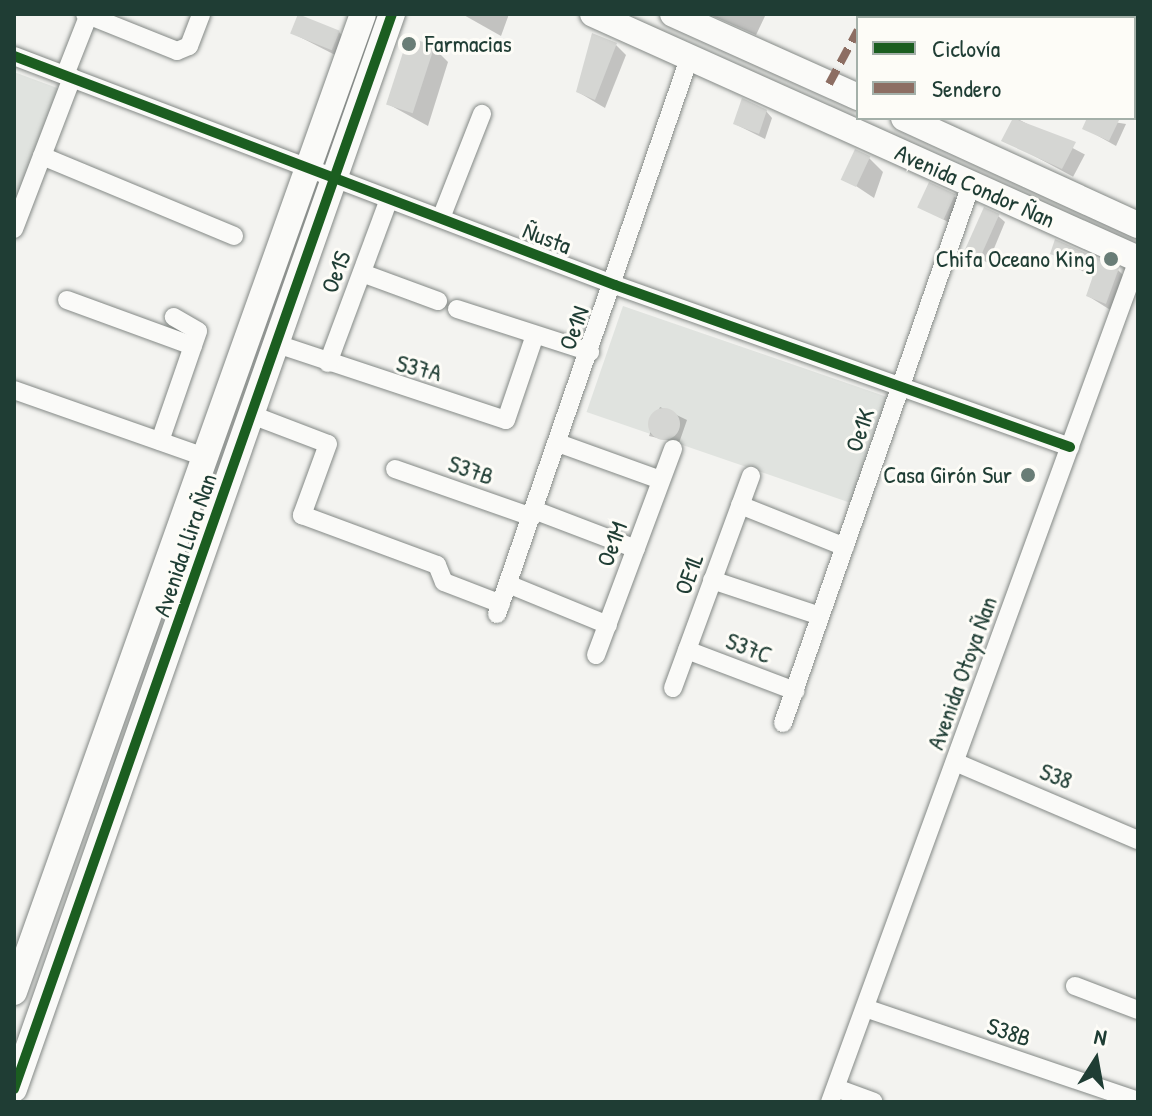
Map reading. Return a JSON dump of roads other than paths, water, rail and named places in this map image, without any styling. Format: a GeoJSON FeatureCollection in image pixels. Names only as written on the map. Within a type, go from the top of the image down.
{"type":"FeatureCollection","features":[{"type":"Feature","properties":{"kind":"street"},"geometry":{"type":"LineString","coordinates":[[14,229],[42,156],[88,15],[184,50],[201,14]]}},
{"type":"Feature","properties":{"kind":"street","name":"Avenida Llira Ñan"},"geometry":{"type":"LineString","coordinates":[[14,1089],[277,344],[363,14]]}},
{"type":"Feature","properties":{"kind":"street","name":"Avenida Llira Ñan"},"geometry":{"type":"LineString","coordinates":[[14,992],[207,458],[323,173],[392,14]]}},
{"type":"Feature","properties":{"kind":"street","name":"Avenida Condor Ñan"},"geometry":{"type":"LineString","coordinates":[[593,14],[1138,260]]}},
{"type":"Feature","properties":{"kind":"street"},"geometry":{"type":"LineString","coordinates":[[673,14],[856,96]]}},
{"type":"Feature","properties":{"kind":"street","name":"Ñusta"},"geometry":{"type":"LineString","coordinates":[[14,56],[615,285],[1070,447]]}},
{"type":"Feature","properties":{"kind":"street","name":"Oe1N"},"geometry":{"type":"LineString","coordinates":[[252,415],[328,444],[302,515],[437,565],[444,582],[499,609],[615,285],[690,56]]}},
{"type":"Feature","properties":{"kind":"street"},"geometry":{"type":"LineString","coordinates":[[441,218],[482,114]]}},
{"type":"Feature","properties":{"kind":"street","name":"Avenida Condor Ñan"},"geometry":{"type":"LineString","coordinates":[[908,120],[1138,225]]}},
{"type":"Feature","properties":{"kind":"street"},"geometry":{"type":"LineString","coordinates":[[42,156],[234,236]]}},
{"type":"Feature","properties":{"kind":"street","name":"Oe1K"},"geometry":{"type":"LineString","coordinates":[[783,723],[971,185]]}},
{"type":"Feature","properties":{"kind":"street","name":"Oe1S"},"geometry":{"type":"LineString","coordinates":[[328,363],[389,199]]}},
{"type":"Feature","properties":{"kind":"street","name":"Avenida Otoya Ñan"},"geometry":{"type":"LineString","coordinates":[[833,1095],[1138,260]]}},
{"type":"Feature","properties":{"kind":"street"},"geometry":{"type":"LineString","coordinates":[[362,273],[438,301]]}},
{"type":"Feature","properties":{"kind":"street"},"geometry":{"type":"LineString","coordinates":[[67,300],[193,346]]}},
{"type":"Feature","properties":{"kind":"street"},"geometry":{"type":"LineString","coordinates":[[457,309],[590,352]]}},
{"type":"Feature","properties":{"kind":"street"},"geometry":{"type":"LineString","coordinates":[[160,441],[198,327],[174,317]]}},
{"type":"Feature","properties":{"kind":"street","name":"S37A"},"geometry":{"type":"LineString","coordinates":[[277,344],[506,420],[535,335]]}},
{"type":"Feature","properties":{"kind":"street"},"geometry":{"type":"LineString","coordinates":[[14,390],[207,458]]}},
{"type":"Feature","properties":{"kind":"street"},"geometry":{"type":"LineString","coordinates":[[558,443],[661,480]]}},
{"type":"Feature","properties":{"kind":"street","name":"Oe1M"},"geometry":{"type":"LineString","coordinates":[[596,655],[673,449]]}},
{"type":"Feature","properties":{"kind":"street","name":"S37B"},"geometry":{"type":"LineString","coordinates":[[395,469],[636,549]]}},
{"type":"Feature","properties":{"kind":"street","name":"OE1L"},"geometry":{"type":"LineString","coordinates":[[673,688],[751,476]]}},
{"type":"Feature","properties":{"kind":"street"},"geometry":{"type":"LineString","coordinates":[[740,505],[845,547]]}},
{"type":"Feature","properties":{"kind":"street"},"geometry":{"type":"LineString","coordinates":[[712,580],[820,616]]}},
{"type":"Feature","properties":{"kind":"street"},"geometry":{"type":"LineString","coordinates":[[508,584],[608,625]]}},
{"type":"Feature","properties":{"kind":"street","name":"S37C"},"geometry":{"type":"LineString","coordinates":[[687,650],[795,691]]}},
{"type":"Feature","properties":{"kind":"street","name":"S38"},"geometry":{"type":"LineString","coordinates":[[955,762],[1138,840]]}},
{"type":"Feature","properties":{"kind":"street"},"geometry":{"type":"LineString","coordinates":[[1075,986],[1138,1010]]}},
{"type":"Feature","properties":{"kind":"street","name":"S38B"},"geometry":{"type":"LineString","coordinates":[[865,1008],[1138,1101]]}},
{"type":"Feature","properties":{"kind":"street"},"geometry":{"type":"LineString","coordinates":[[833,1095],[874,1102]]}},
{"type":"Feature","properties":{"kind":"place","name":"Farmacias"},"geometry":{"type":"Point","coordinates":[409,44]}},
{"type":"Feature","properties":{"kind":"place","name":"Chifa Oceano King"},"geometry":{"type":"Point","coordinates":[1111,259]}},
{"type":"Feature","properties":{"kind":"place","name":"Casa Girón Sur"},"geometry":{"type":"Point","coordinates":[1028,475]}}]}
